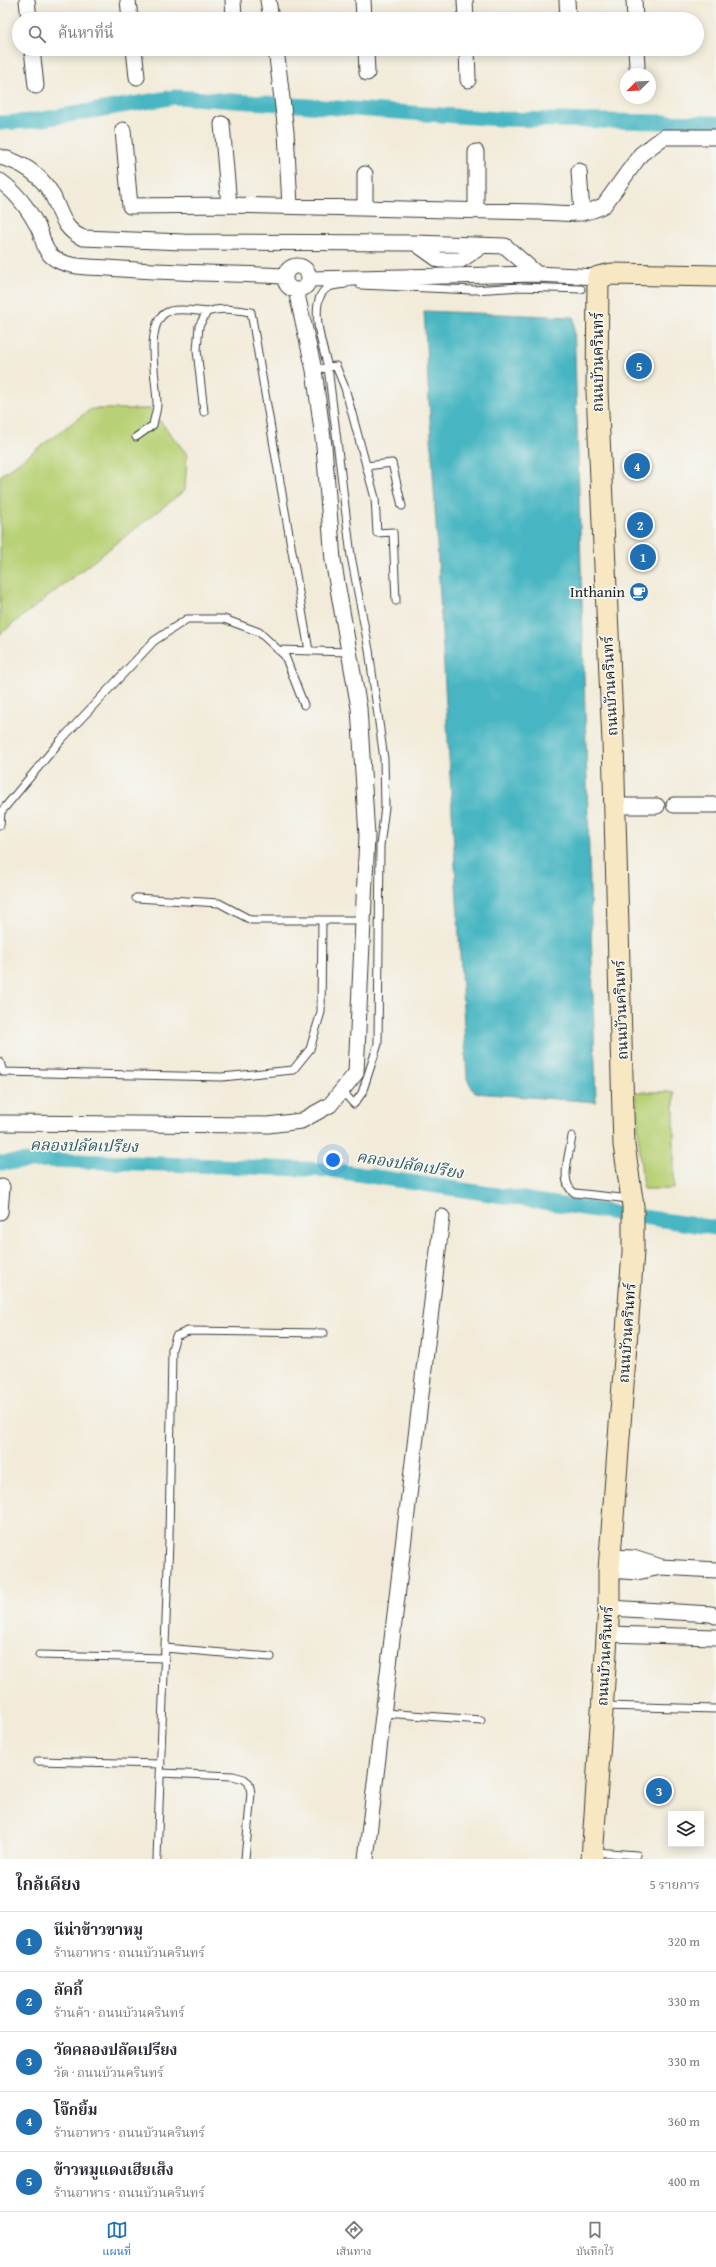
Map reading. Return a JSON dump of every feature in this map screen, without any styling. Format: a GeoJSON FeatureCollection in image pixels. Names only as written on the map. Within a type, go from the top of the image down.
{"type":"FeatureCollection","features":[{"type":"Feature","properties":{"kind":"street"},"geometry":{"type":"LineString","coordinates":[[27,0],[28,12]]}},
{"type":"Feature","properties":{"kind":"street"},"geometry":{"type":"LineString","coordinates":[[128,0],[129,12]]}},
{"type":"Feature","properties":{"kind":"street"},"geometry":{"type":"LineString","coordinates":[[233,0],[234,12]]}},
{"type":"Feature","properties":{"kind":"street"},"geometry":{"type":"LineString","coordinates":[[268,0],[270,12]]}},
{"type":"Feature","properties":{"kind":"street"},"geometry":{"type":"LineString","coordinates":[[364,0],[364,12]]}},
{"type":"Feature","properties":{"kind":"street"},"geometry":{"type":"LineString","coordinates":[[465,0],[466,12]]}},
{"type":"Feature","properties":{"kind":"street"},"geometry":{"type":"LineString","coordinates":[[567,0],[568,12]]}},
{"type":"Feature","properties":{"kind":"street"},"geometry":{"type":"LineString","coordinates":[[634,0],[635,12]]}},
{"type":"Feature","properties":{"kind":"street"},"geometry":{"type":"LineString","coordinates":[[33,56],[36,86]]}},
{"type":"Feature","properties":{"kind":"street"},"geometry":{"type":"LineString","coordinates":[[135,56],[137,77]]}},
{"type":"Feature","properties":{"kind":"street"},"geometry":{"type":"LineString","coordinates":[[277,56],[286,132],[290,206]]}},
{"type":"Feature","properties":{"kind":"street"},"geometry":{"type":"LineString","coordinates":[[366,56],[367,73]]}},
{"type":"Feature","properties":{"kind":"street"},"geometry":{"type":"LineString","coordinates":[[467,56],[468,80]]}},
{"type":"Feature","properties":{"kind":"street"},"geometry":{"type":"LineString","coordinates":[[636,56],[637,66]]}},
{"type":"Feature","properties":{"kind":"street"},"geometry":{"type":"LineString","coordinates":[[222,124],[229,205]]}},
{"type":"Feature","properties":{"kind":"street"},"geometry":{"type":"LineString","coordinates":[[123,130],[130,206],[229,205],[582,213],[595,210],[604,205],[641,154],[664,137],[716,137]]}},
{"type":"Feature","properties":{"kind":"street"},"geometry":{"type":"LineString","coordinates":[[476,152],[476,211]]}},
{"type":"Feature","properties":{"kind":"street"},"geometry":{"type":"LineString","coordinates":[[0,157],[32,169],[50,192],[64,223],[73,234],[83,238],[183,242],[415,243],[439,260],[461,260],[482,246],[505,246],[537,274]]}},
{"type":"Feature","properties":{"kind":"street"},"geometry":{"type":"LineString","coordinates":[[579,171],[582,213]]}},
{"type":"Feature","properties":{"kind":"street"},"geometry":{"type":"LineString","coordinates":[[365,174],[365,208]]}},
{"type":"Feature","properties":{"kind":"street"},"geometry":{"type":"LineString","coordinates":[[0,181],[12,190],[27,209],[39,229],[42,244],[57,260],[77,266],[127,270],[285,276]]}},
{"type":"Feature","properties":{"kind":"street"},"geometry":{"type":"LineString","coordinates":[[285,276],[290,268],[299,265],[307,270],[310,279]]}},
{"type":"Feature","properties":{"kind":"street"},"geometry":{"type":"LineString","coordinates":[[310,279],[537,274],[598,277],[612,274],[716,276]]}},
{"type":"Feature","properties":{"kind":"street"},"geometry":{"type":"LineString","coordinates":[[0,1123],[268,1125],[301,1121],[330,1105],[356,1073],[366,836],[359,708],[333,560],[324,446],[321,369],[296,290],[288,285],[285,276]]}},
{"type":"Feature","properties":{"kind":"street","name":"ถนนบัวนครินทร์"},"geometry":{"type":"LineString","coordinates":[[593,1856],[609,1608],[610,1563],[633,1252],[633,1203],[624,1145],[615,806],[598,399],[598,277]]}},
{"type":"Feature","properties":{"kind":"street"},"geometry":{"type":"LineString","coordinates":[[296,290],[305,287],[310,279]]}},
{"type":"Feature","properties":{"kind":"street"},"geometry":{"type":"LineString","coordinates":[[674,805],[716,805]]}},
{"type":"Feature","properties":{"kind":"street"},"geometry":{"type":"LineString","coordinates":[[615,806],[657,806]]}},
{"type":"Feature","properties":{"kind":"street"},"geometry":{"type":"LineString","coordinates":[[0,1212],[2,1187]]}},
{"type":"Feature","properties":{"kind":"street"},"geometry":{"type":"LineString","coordinates":[[366,1859],[442,1217]]}},
{"type":"Feature","properties":{"kind":"street"},"geometry":{"type":"LineString","coordinates":[[610,1563],[633,1558],[661,1567],[716,1570]]}},
{"type":"Feature","properties":{"kind":"street"},"geometry":{"type":"LineString","coordinates":[[609,1608],[711,1614],[716,1616]]}},
{"type":"Feature","properties":{"kind":"street"},"geometry":{"type":"LineString","coordinates":[[607,1634],[716,1637]]}},
{"type":"Feature","properties":{"kind":"lane"},"geometry":{"type":"LineString","coordinates":[[342,1092],[354,1104],[362,1092],[378,1044],[380,846],[385,807],[381,736],[370,650],[351,556],[321,369],[317,320],[318,299],[329,287],[346,284],[473,290],[521,287],[581,289]]}},
{"type":"Feature","properties":{"kind":"lane"},"geometry":{"type":"LineString","coordinates":[[136,437],[153,425],[157,406],[153,333],[158,318],[169,311],[182,309],[207,312],[232,309],[251,312],[254,319],[309,651]]}},
{"type":"Feature","properties":{"kind":"lane"},"geometry":{"type":"LineString","coordinates":[[204,412],[197,350],[199,326],[207,312]]}},
{"type":"Feature","properties":{"kind":"lane"},"geometry":{"type":"LineString","coordinates":[[321,369],[336,366],[345,388],[375,498],[376,533],[393,532],[396,601]]}},
{"type":"Feature","properties":{"kind":"lane"},"geometry":{"type":"LineString","coordinates":[[366,466],[392,463],[402,506]]}},
{"type":"Feature","properties":{"kind":"lane"},"geometry":{"type":"LineString","coordinates":[[0,825],[1,812],[61,740],[154,640],[187,619],[224,619],[259,632],[285,656],[304,705]]}},
{"type":"Feature","properties":{"kind":"lane"},"geometry":{"type":"LineString","coordinates":[[278,650],[349,652]]}},
{"type":"Feature","properties":{"kind":"lane"},"geometry":{"type":"LineString","coordinates":[[136,898],[219,903],[251,920],[363,920]]}},
{"type":"Feature","properties":{"kind":"lane"},"geometry":{"type":"LineString","coordinates":[[0,1062],[3,1072],[222,1077],[293,1070],[310,1048],[321,1012],[322,920]]}},
{"type":"Feature","properties":{"kind":"lane"},"geometry":{"type":"LineString","coordinates":[[572,1136],[565,1183],[569,1190],[576,1193],[633,1203]]}},
{"type":"Feature","properties":{"kind":"lane"},"geometry":{"type":"LineString","coordinates":[[157,1859],[165,1658],[172,1349],[176,1336],[188,1331],[324,1333]]}},
{"type":"Feature","properties":{"kind":"lane"},"geometry":{"type":"LineString","coordinates":[[165,1648],[271,1657]]}},
{"type":"Feature","properties":{"kind":"lane"},"geometry":{"type":"LineString","coordinates":[[39,1655],[165,1658]]}},
{"type":"Feature","properties":{"kind":"lane"},"geometry":{"type":"LineString","coordinates":[[602,1706],[716,1709]]}},
{"type":"Feature","properties":{"kind":"lane"},"geometry":{"type":"LineString","coordinates":[[384,1713],[481,1720]]}},
{"type":"Feature","properties":{"kind":"lane"},"geometry":{"type":"LineString","coordinates":[[38,1761],[161,1764]]}},
{"type":"Feature","properties":{"kind":"lane"},"geometry":{"type":"LineString","coordinates":[[160,1773],[233,1776],[249,1783],[251,1793],[245,1859]]}},
{"type":"Feature","properties":{"kind":"lane"},"geometry":{"type":"LineString","coordinates":[[593,1856],[637,1855]]}},
{"type":"Feature","properties":{"kind":"green space"},"geometry":{"type":"Polygon","coordinates":[[[91,409],[150,409],[187,454],[185,490],[0,634],[0,476],[91,409]]]}},
{"type":"Feature","properties":{"kind":"green space"},"geometry":{"type":"Polygon","coordinates":[[[635,1092],[674,1092],[674,1189],[643,1189],[635,1092]]]}},
{"type":"Feature","properties":{"kind":"water"},"geometry":{"type":"Polygon","coordinates":[[[424,311],[574,317],[596,1102],[475,1093],[467,1079],[424,311]]]}},
{"type":"Feature","properties":{"kind":"waterway"},"geometry":{"type":"LineString","coordinates":[[0,123],[31,121],[175,97],[500,119],[716,123]]}},
{"type":"Feature","properties":{"kind":"waterway","name":"คลองปลัดเปรียง"},"geometry":{"type":"LineString","coordinates":[[0,1163],[48,1160],[330,1170],[716,1228]]}},
{"type":"Feature","properties":{"kind":"place","name":"ข้าวหมูแดงเฮียเส็ง"},"geometry":{"type":"Point","coordinates":[639,366]}},
{"type":"Feature","properties":{"kind":"place","name":"โจ๊กยิ้ม"},"geometry":{"type":"Point","coordinates":[637,466]}},
{"type":"Feature","properties":{"kind":"place","name":"ลัคกี้"},"geometry":{"type":"Point","coordinates":[640,525]}},
{"type":"Feature","properties":{"kind":"place","name":"นีน่าข้าวขาหมู"},"geometry":{"type":"Point","coordinates":[643,557]}},
{"type":"Feature","properties":{"kind":"place","name":"Inthanin"},"geometry":{"type":"Point","coordinates":[639,592]}},
{"type":"Feature","properties":{"kind":"place","name":"วัดคลองปลัดเปรียง"},"geometry":{"type":"Point","coordinates":[659,1791]}}]}
